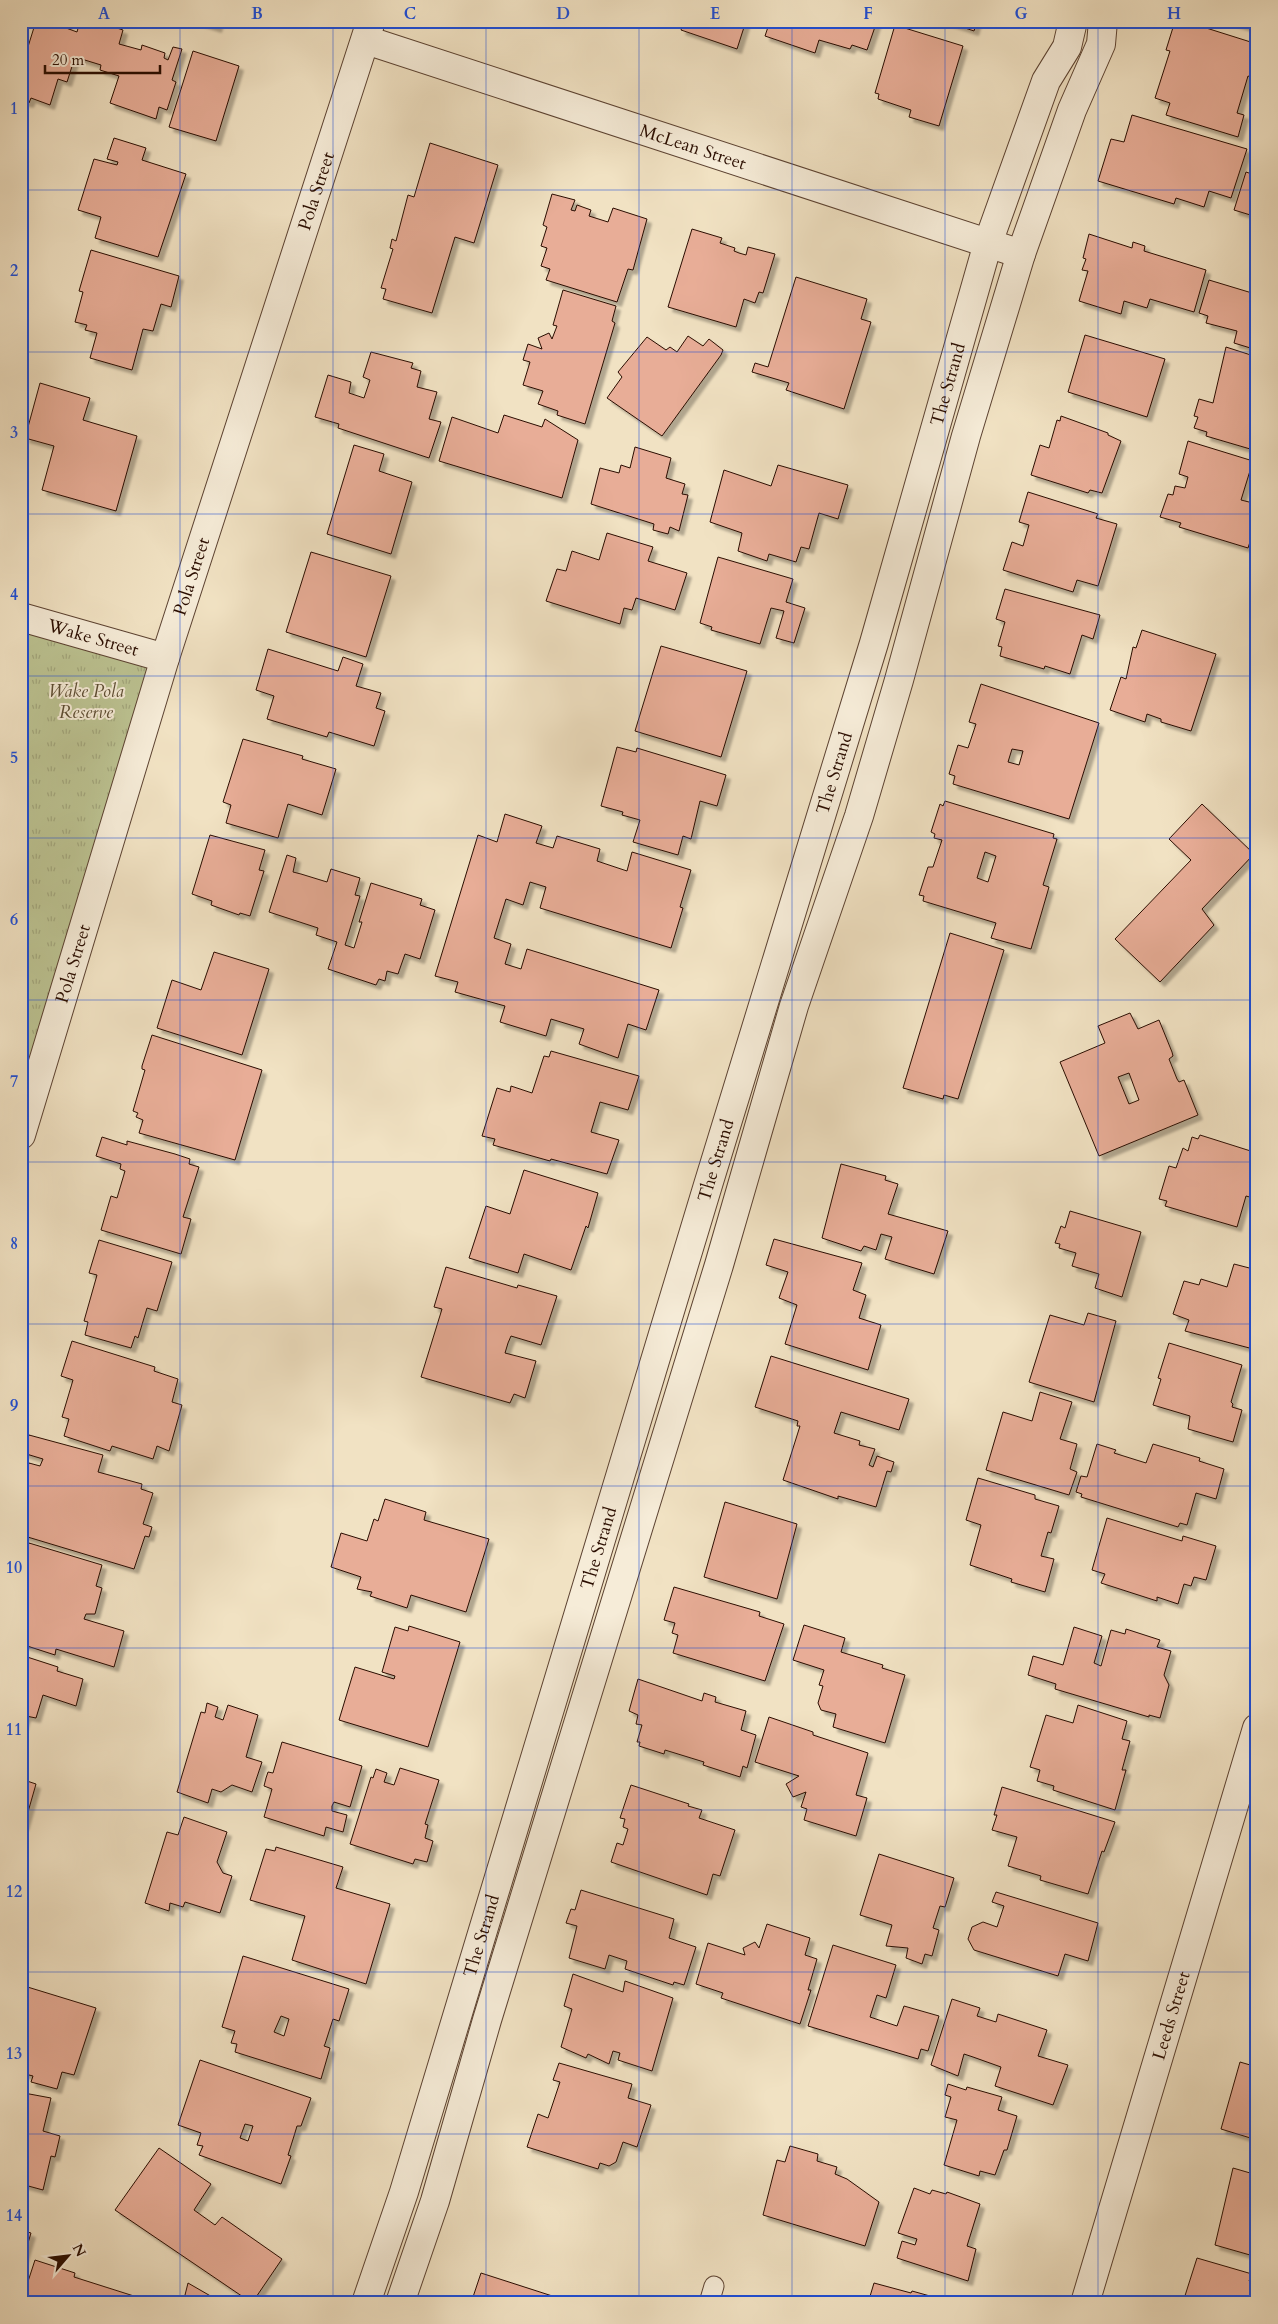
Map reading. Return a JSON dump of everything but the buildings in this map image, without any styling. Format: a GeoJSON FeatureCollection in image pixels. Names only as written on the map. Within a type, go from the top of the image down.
{"type":"FeatureCollection","features":[{"type":"Feature","properties":{"kind":"street","name":"The Strand"},"geometry":{"type":"LineString","coordinates":[[366,2303],[404,2192],[874,643],[988,243],[1046,81],[1067,47],[1073,21]]}},
{"type":"Feature","properties":{"kind":"street","name":"The Strand"},"geometry":{"type":"LineString","coordinates":[[400,2303],[435,2201],[490,2011],[719,1265],[794,1006],[864,798],[900,680],[966,436],[1021,254],[1072,110],[1101,44],[1103,21]]}},
{"type":"Feature","properties":{"kind":"street","name":"McLean Street"},"geometry":{"type":"LineString","coordinates":[[368,31],[1021,254]]}},
{"type":"Feature","properties":{"kind":"street","name":"Pola Street"},"geometry":{"type":"LineString","coordinates":[[21,1136],[165,658],[368,31]]}},
{"type":"Feature","properties":{"kind":"street","name":"Wake Street"},"geometry":{"type":"LineString","coordinates":[[21,617],[165,658]]}},
{"type":"Feature","properties":{"kind":"street","name":"Leeds Street"},"geometry":{"type":"LineString","coordinates":[[1085,2303],[1257,1728]]}},
{"type":"Feature","properties":{"kind":"green space","name":"Wake Pola Reserve"},"geometry":{"type":"Polygon","coordinates":[[[21,617],[165,658],[21,1135],[21,617]]]}}]}
